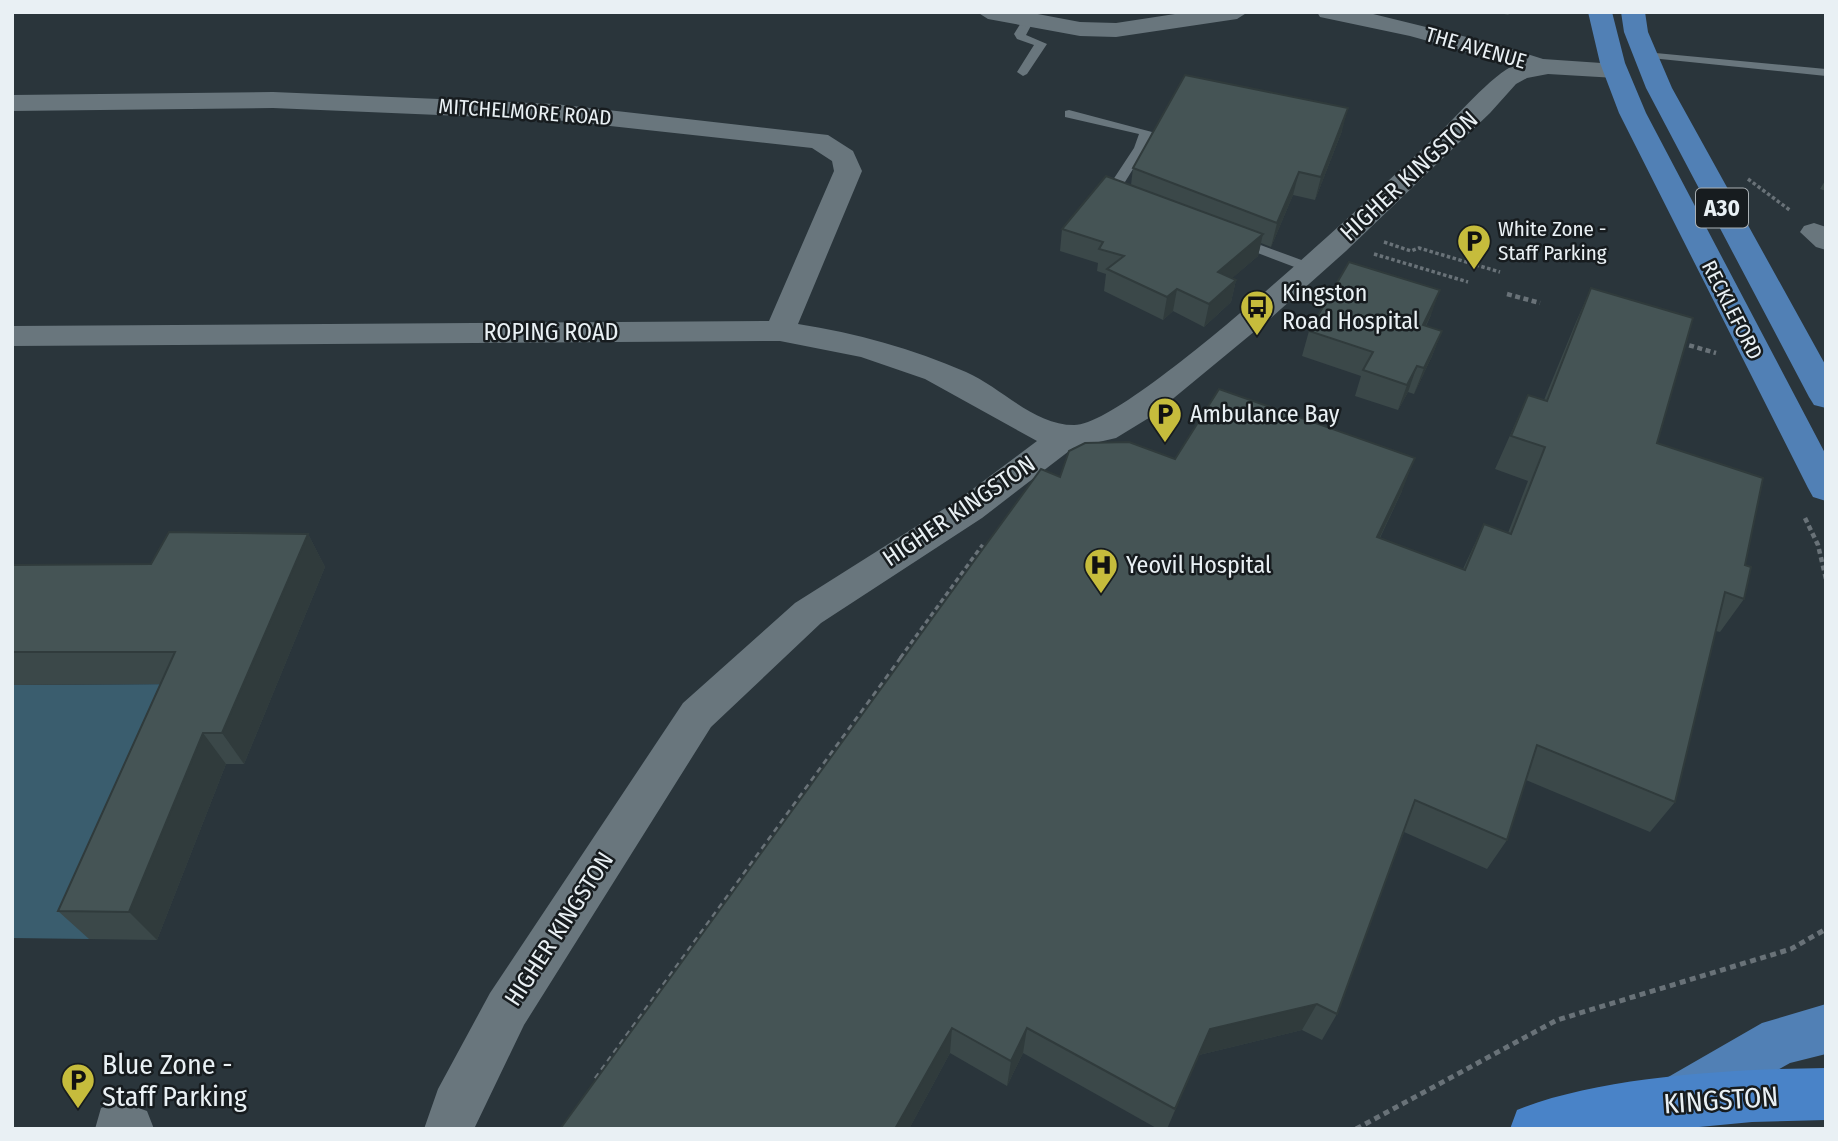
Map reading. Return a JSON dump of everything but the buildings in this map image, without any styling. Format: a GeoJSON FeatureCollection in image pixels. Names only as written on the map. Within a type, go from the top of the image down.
{"type":"FeatureCollection","features":[{"type":"Feature","properties":{"kind":"highway","name":"KINGSTON"},"geometry":{"type":"LineString","coordinates":[[1535,1129],[1629,1107],[1754,1094],[1826,1094]]}},
{"type":"Feature","properties":{"kind":"main road","name":"RECKLEFORD"},"geometry":{"type":"LineString","coordinates":[[1600,12],[1616,71],[1670,187],[1826,488]]}},
{"type":"Feature","properties":{"kind":"main road","name":"RECKLEFORD"},"geometry":{"type":"LineString","coordinates":[[1633,12],[1645,55],[1708,183],[1826,397]]}},
{"type":"Feature","properties":{"kind":"main road"},"geometry":{"type":"LineString","coordinates":[[1674,1103],[1780,1041],[1826,1029]]}},
{"type":"Feature","properties":{"kind":"street"},"geometry":{"type":"LineString","coordinates":[[988,12],[1080,29],[1116,30],[1173,17],[1237,12]]}},
{"type":"Feature","properties":{"kind":"street","name":"THE AVENUE"},"geometry":{"type":"LineString","coordinates":[[1328,12],[1380,21],[1457,41],[1527,60],[1542,68]]}},
{"type":"Feature","properties":{"kind":"street","name":"HIGHER KINGSTON"},"geometry":{"type":"LineString","coordinates":[[449,1129],[456,1107],[507,1009],[697,715],[808,613],[855,580],[970,509],[1067,436],[1090,436],[1113,425],[1206,356],[1310,268],[1481,108],[1507,79],[1524,71],[1542,68],[1616,71]]}},
{"type":"Feature","properties":{"kind":"street","name":"MITCHELMORE ROAD"},"geometry":{"type":"LineString","coordinates":[[12,103],[273,100],[541,111],[820,142],[844,157],[848,172],[780,331]]}},
{"type":"Feature","properties":{"kind":"street","name":"ROPING ROAD"},"geometry":{"type":"LineString","coordinates":[[12,336],[780,331],[838,339],[883,351],[960,382],[1025,423],[1067,436]]}},
{"type":"Feature","properties":{"kind":"lane"},"geometry":{"type":"LineString","coordinates":[[1023,72],[1041,44],[1021,37],[1028,20]]}},
{"type":"Feature","properties":{"kind":"lane"},"geometry":{"type":"LineString","coordinates":[[1645,55],[1826,73]]}},
{"type":"Feature","properties":{"kind":"lane"},"geometry":{"type":"LineString","coordinates":[[1069,114],[1146,132],[1142,148],[1119,176],[1112,192],[1137,201]]}},
{"type":"Feature","properties":{"kind":"lane"},"geometry":{"type":"LineString","coordinates":[[1224,235],[1310,268]]}},
{"type":"Feature","properties":{"kind":"path"},"geometry":{"type":"LineString","coordinates":[[1744,175],[1820,237]]}},
{"type":"Feature","properties":{"kind":"path"},"geometry":{"type":"LineString","coordinates":[[1380,241],[1500,272]]}},
{"type":"Feature","properties":{"kind":"path"},"geometry":{"type":"LineString","coordinates":[[1369,253],[1468,282]]}},
{"type":"Feature","properties":{"kind":"path"},"geometry":{"type":"LineString","coordinates":[[1507,294],[1540,303]]}},
{"type":"Feature","properties":{"kind":"path"},"geometry":{"type":"LineString","coordinates":[[1672,340],[1724,355],[1718,343]]}},
{"type":"Feature","properties":{"kind":"path"},"geometry":{"type":"LineString","coordinates":[[1800,510],[1818,545],[1826,579]]}},
{"type":"Feature","properties":{"kind":"path"},"geometry":{"type":"LineString","coordinates":[[593,1084],[989,537]]}},
{"type":"Feature","properties":{"kind":"path"},"geometry":{"type":"LineString","coordinates":[[1356,1129],[1557,1020],[1791,949],[1826,929]]}},
{"type":"Feature","properties":{"kind":"shaded area"},"geometry":{"type":"Polygon","coordinates":[[[197,684],[89,939],[12,938],[12,685],[197,684]]]}},
{"type":"Feature","properties":{"kind":"place","name":"White Zone - Staff Parking"},"geometry":{"type":"Point","coordinates":[1474,271]}},
{"type":"Feature","properties":{"kind":"place","name":"Kingston Road Hospital"},"geometry":{"type":"Point","coordinates":[1257,337]}},
{"type":"Feature","properties":{"kind":"place","name":"Ambulance Bay"},"geometry":{"type":"Point","coordinates":[1165,444]}},
{"type":"Feature","properties":{"kind":"place","name":"Yeovil Hospital"},"geometry":{"type":"Point","coordinates":[1101,595]}},
{"type":"Feature","properties":{"kind":"place","name":"Blue Zone - Staff Parking"},"geometry":{"type":"Point","coordinates":[78,1110]}}]}
